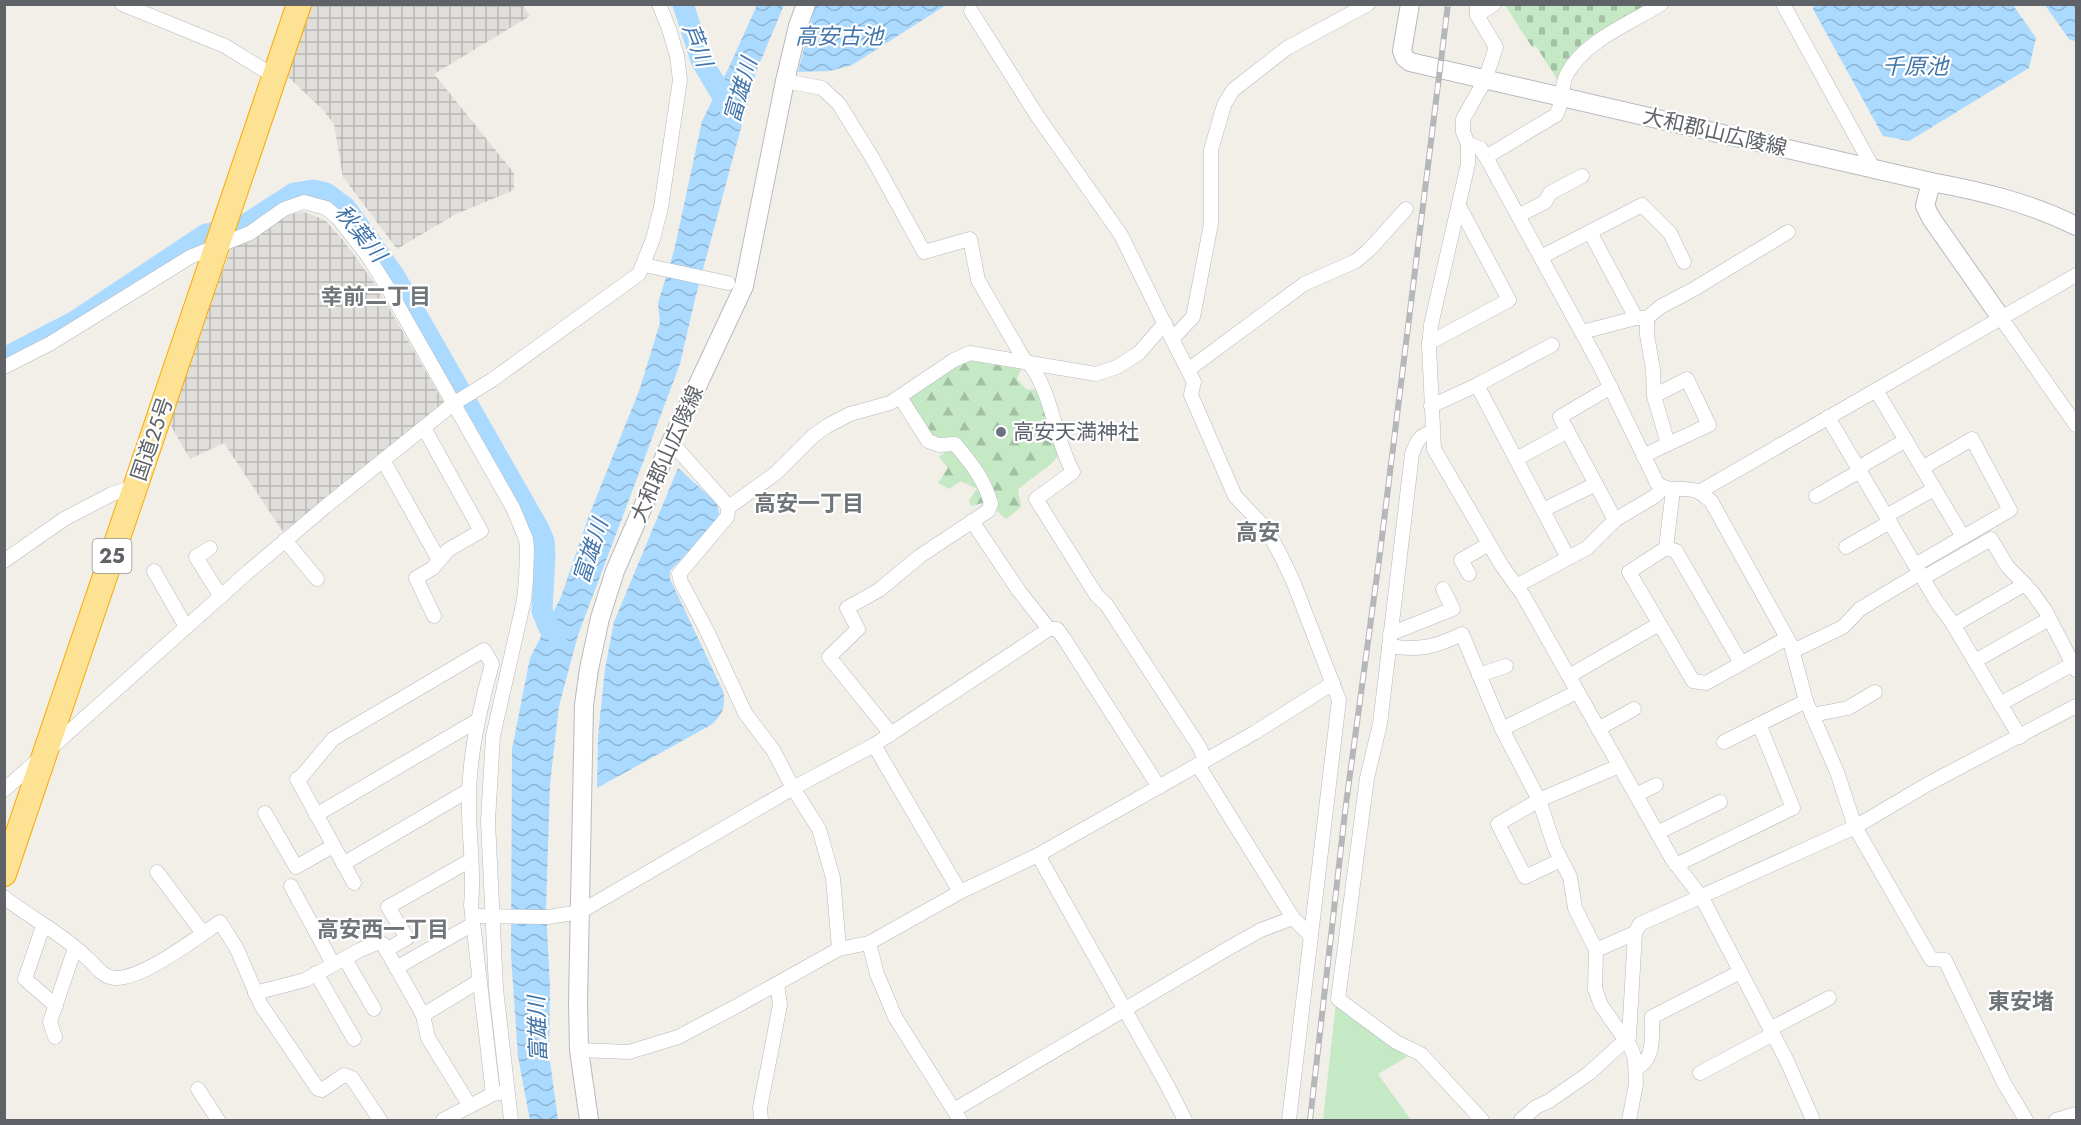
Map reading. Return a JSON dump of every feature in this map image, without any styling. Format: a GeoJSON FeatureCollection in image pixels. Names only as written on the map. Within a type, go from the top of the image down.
{"type":"FeatureCollection","features":[{"type":"Feature","properties":{"kind":"highway","name":"国道25号"},"geometry":{"type":"LineString","coordinates":[[4,874],[299,4]]}},
{"type":"Feature","properties":{"kind":"main road","name":"大和郡山広陵線"},"geometry":{"type":"LineString","coordinates":[[589,1120],[579,1050],[578,1003],[584,705],[589,669],[600,618],[615,571],[736,285],[798,26],[806,4]]}},
{"type":"Feature","properties":{"kind":"main road","name":"大和郡山広陵線"},"geometry":{"type":"LineString","coordinates":[[1410,4],[1402,51],[1410,62],[2007,199],[2044,211],[2076,226]]}},
{"type":"Feature","properties":{"kind":"main road"},"geometry":{"type":"LineString","coordinates":[[1931,182],[1925,206],[1931,218],[2001,318]]}},
{"type":"Feature","properties":{"kind":"street"},"geometry":{"type":"LineString","coordinates":[[122,4],[225,46],[274,76]]}},
{"type":"Feature","properties":{"kind":"street"},"geometry":{"type":"LineString","coordinates":[[4,790],[285,540],[383,460],[453,404],[474,392],[639,274],[644,265],[661,207],[680,80],[677,56],[659,4]]}},
{"type":"Feature","properties":{"kind":"street"},"geometry":{"type":"LineString","coordinates":[[1172,339],[1193,317],[1211,224],[1211,150],[1224,105],[1233,90],[1287,48],[1368,4]]}},
{"type":"Feature","properties":{"kind":"street"},"geometry":{"type":"LineString","coordinates":[[1494,4],[1477,10],[1496,47],[1485,80],[1463,119],[1463,132],[1468,144],[1468,164],[1431,325],[1429,343],[1434,449],[1569,676],[1657,834],[1676,865],[1702,898],[1771,1031],[1813,1120]]}},
{"type":"Feature","properties":{"kind":"street"},"geometry":{"type":"LineString","coordinates":[[1486,157],[1556,115],[1562,106],[1567,74],[1592,45],[1661,4]]}},
{"type":"Feature","properties":{"kind":"street"},"geometry":{"type":"LineString","coordinates":[[1783,4],[1873,168]]}},
{"type":"Feature","properties":{"kind":"street"},"geometry":{"type":"LineString","coordinates":[[971,11],[1038,117],[1121,235],[1194,382],[1191,395],[1235,496],[1267,530],[1293,581],[1339,700],[1289,1120]]}},
{"type":"Feature","properties":{"kind":"street"},"geometry":{"type":"LineString","coordinates":[[785,81],[822,88],[839,104],[873,159],[924,252],[970,239],[978,280],[1027,362],[1037,374],[1052,410],[1063,454],[1073,472],[1036,499],[1091,588],[1106,604],[1200,748],[1201,763],[1293,918],[1311,936]]}},
{"type":"Feature","properties":{"kind":"street"},"geometry":{"type":"LineString","coordinates":[[1468,144],[1480,148],[1486,157],[1611,387],[1657,483],[1668,489]]}},
{"type":"Feature","properties":{"kind":"street"},"geometry":{"type":"LineString","coordinates":[[1518,216],[1545,202],[1550,194],[1582,176]]}},
{"type":"Feature","properties":{"kind":"street"},"geometry":{"type":"LineString","coordinates":[[4,367],[51,343],[190,257],[221,234],[250,233],[284,209],[304,202],[326,208],[338,218],[367,255],[388,288],[518,519],[526,538],[524,600],[497,716],[491,753],[488,821],[495,917],[500,1093]]}},
{"type":"Feature","properties":{"kind":"street"},"geometry":{"type":"LineString","coordinates":[[1541,257],[1642,205],[1670,233],[1684,262]]}},
{"type":"Feature","properties":{"kind":"street"},"geometry":{"type":"LineString","coordinates":[[1429,343],[1509,300],[1459,206]]}},
{"type":"Feature","properties":{"kind":"street"},"geometry":{"type":"LineString","coordinates":[[1188,370],[1304,284],[1356,261],[1406,209]]}},
{"type":"Feature","properties":{"kind":"street"},"geometry":{"type":"LineString","coordinates":[[1590,232],[1641,318],[1654,396],[1668,444]]}},
{"type":"Feature","properties":{"kind":"street"},"geometry":{"type":"LineString","coordinates":[[1582,332],[1641,318],[1695,289],[1788,232]]}},
{"type":"Feature","properties":{"kind":"street"},"geometry":{"type":"LineString","coordinates":[[644,265],[736,285]]}},
{"type":"Feature","properties":{"kind":"street"},"geometry":{"type":"LineString","coordinates":[[1699,492],[2076,275]]}},
{"type":"Feature","properties":{"kind":"street"},"geometry":{"type":"LineString","coordinates":[[2001,318],[2076,425]]}},
{"type":"Feature","properties":{"kind":"street"},"geometry":{"type":"LineString","coordinates":[[839,949],[833,878],[819,829],[772,750],[745,712],[679,574],[727,517],[729,507],[776,473],[826,426],[850,414],[890,403],[954,360],[970,353],[1096,374],[1117,367],[1138,353],[1165,323]]}},
{"type":"Feature","properties":{"kind":"street"},"geometry":{"type":"LineString","coordinates":[[1431,406],[1477,385],[1552,345]]}},
{"type":"Feature","properties":{"kind":"street"},"geometry":{"type":"LineString","coordinates":[[1643,456],[1709,425],[1687,379],[1654,396]]}},
{"type":"Feature","properties":{"kind":"street"},"geometry":{"type":"LineString","coordinates":[[1477,385],[1568,558]]}},
{"type":"Feature","properties":{"kind":"street"},"geometry":{"type":"LineString","coordinates":[[1611,387],[1560,417],[1615,520]]}},
{"type":"Feature","properties":{"kind":"street"},"geometry":{"type":"LineString","coordinates":[[1876,390],[1963,537]]}},
{"type":"Feature","properties":{"kind":"street"},"geometry":{"type":"LineString","coordinates":[[891,734],[829,657],[858,629],[848,608],[879,590],[920,556],[988,511],[992,504],[988,490],[955,444],[939,445],[928,441],[900,396]]}},
{"type":"Feature","properties":{"kind":"street"},"geometry":{"type":"LineString","coordinates":[[1828,417],[2020,737]]}},
{"type":"Feature","properties":{"kind":"street"},"geometry":{"type":"LineString","coordinates":[[424,428],[482,531],[448,549],[432,568],[416,578],[434,616]]}},
{"type":"Feature","properties":{"kind":"street"},"geometry":{"type":"LineString","coordinates":[[1516,459],[1568,431]]}},
{"type":"Feature","properties":{"kind":"street"},"geometry":{"type":"LineString","coordinates":[[1432,432],[1424,434],[1417,440],[1412,454],[1380,724],[1366,778],[1338,999],[1396,1042],[1421,1054],[1482,1120]]}},
{"type":"Feature","properties":{"kind":"street"},"geometry":{"type":"LineString","coordinates":[[1741,663],[1676,551],[1666,548],[1629,572],[1693,681],[1706,683],[1741,663],[1843,627],[1860,609],[1919,572],[1963,537],[2010,510],[1972,439],[1922,468]]}},
{"type":"Feature","properties":{"kind":"street"},"geometry":{"type":"LineString","coordinates":[[1816,496],[1906,440]]}},
{"type":"Feature","properties":{"kind":"street"},"geometry":{"type":"LineString","coordinates":[[671,442],[729,507]]}},
{"type":"Feature","properties":{"kind":"street"},"geometry":{"type":"LineString","coordinates":[[383,460],[439,560]]}},
{"type":"Feature","properties":{"kind":"street"},"geometry":{"type":"LineString","coordinates":[[1543,510],[1596,483]]}},
{"type":"Feature","properties":{"kind":"street"},"geometry":{"type":"LineString","coordinates":[[4,561],[64,519],[112,494],[136,486]]}},
{"type":"Feature","properties":{"kind":"street"},"geometry":{"type":"LineString","coordinates":[[1666,548],[1668,489]]}},
{"type":"Feature","properties":{"kind":"street"},"geometry":{"type":"LineString","coordinates":[[1516,586],[1587,548],[1615,520],[1668,489],[1687,489],[1699,492],[1711,501],[1790,644],[1806,701],[1844,791],[1855,827],[1930,959],[1945,960],[2004,1083],[2026,1120]]}},
{"type":"Feature","properties":{"kind":"street"},"geometry":{"type":"LineString","coordinates":[[1846,547],[1934,489]]}},
{"type":"Feature","properties":{"kind":"street"},"geometry":{"type":"LineString","coordinates":[[972,521],[1019,591],[1049,629]]}},
{"type":"Feature","properties":{"kind":"street"},"geometry":{"type":"LineString","coordinates":[[1919,572],[1991,539],[2007,566],[2025,584],[2049,619],[2075,667],[2000,704]]}},
{"type":"Feature","properties":{"kind":"street"},"geometry":{"type":"LineString","coordinates":[[285,540],[317,579]]}},
{"type":"Feature","properties":{"kind":"street"},"geometry":{"type":"LineString","coordinates":[[1469,574],[1461,560],[1489,544]]}},
{"type":"Feature","properties":{"kind":"street"},"geometry":{"type":"LineString","coordinates":[[210,548],[196,557],[220,597]]}},
{"type":"Feature","properties":{"kind":"street"},"geometry":{"type":"LineString","coordinates":[[154,571],[186,627]]}},
{"type":"Feature","properties":{"kind":"street"},"geometry":{"type":"LineString","coordinates":[[1954,625],[2025,584]]}},
{"type":"Feature","properties":{"kind":"street"},"geometry":{"type":"LineString","coordinates":[[1390,640],[1453,609],[1443,589]]}},
{"type":"Feature","properties":{"kind":"street"},"geometry":{"type":"LineString","coordinates":[[1975,661],[2049,619]]}},
{"type":"Feature","properties":{"kind":"street"},"geometry":{"type":"LineString","coordinates":[[1569,676],[1659,624]]}},
{"type":"Feature","properties":{"kind":"street"},"geometry":{"type":"LineString","coordinates":[[396,969],[473,920],[495,917],[548,917],[580,912],[793,788],[874,746],[1049,629],[1057,629],[1065,640],[1160,787]]}},
{"type":"Feature","properties":{"kind":"street"},"geometry":{"type":"LineString","coordinates":[[1390,640],[1410,649],[1428,648],[1462,634],[1502,729],[1539,800],[1561,860],[1570,876],[1575,908],[1596,950],[1595,989],[1601,1005],[1635,1059],[1636,1084],[1629,1120]]}},
{"type":"Feature","properties":{"kind":"street"},"geometry":{"type":"LineString","coordinates":[[354,884],[297,779],[333,739],[484,650],[492,664],[478,720],[469,790],[473,887],[471,905],[479,981],[500,1093],[511,1120]]}},
{"type":"Feature","properties":{"kind":"street"},"geometry":{"type":"LineString","coordinates":[[1479,675],[1506,666]]}},
{"type":"Feature","properties":{"kind":"street"},"geometry":{"type":"LineString","coordinates":[[579,1050],[629,1052],[678,1037],[839,949],[869,943],[960,892],[1038,855],[1254,733],[1333,683]]}},
{"type":"Feature","properties":{"kind":"street"},"geometry":{"type":"LineString","coordinates":[[1502,729],[1577,692]]}},
{"type":"Feature","properties":{"kind":"street"},"geometry":{"type":"LineString","coordinates":[[1812,715],[1848,708],[1875,692]]}},
{"type":"Feature","properties":{"kind":"street"},"geometry":{"type":"LineString","coordinates":[[1724,742],[1806,701]]}},
{"type":"Feature","properties":{"kind":"street"},"geometry":{"type":"LineString","coordinates":[[1521,1120],[1536,1107],[1549,1101],[1588,1074],[1629,1036],[1635,933],[1640,924],[1855,827],[1928,784],[2076,706]]}},
{"type":"Feature","properties":{"kind":"street"},"geometry":{"type":"LineString","coordinates":[[1598,729],[1634,709]]}},
{"type":"Feature","properties":{"kind":"street"},"geometry":{"type":"LineString","coordinates":[[316,815],[478,720]]}},
{"type":"Feature","properties":{"kind":"street"},"geometry":{"type":"LineString","coordinates":[[1676,865],[1793,808],[1759,724]]}},
{"type":"Feature","properties":{"kind":"street"},"geometry":{"type":"LineString","coordinates":[[874,746],[960,892]]}},
{"type":"Feature","properties":{"kind":"street"},"geometry":{"type":"LineString","coordinates":[[1561,860],[1525,877],[1498,824],[1539,800],[1619,766]]}},
{"type":"Feature","properties":{"kind":"street"},"geometry":{"type":"LineString","coordinates":[[1636,795],[1656,785]]}},
{"type":"Feature","properties":{"kind":"street"},"geometry":{"type":"LineString","coordinates":[[343,864],[469,790]]}},
{"type":"Feature","properties":{"kind":"street"},"geometry":{"type":"LineString","coordinates":[[1657,834],[1720,802]]}},
{"type":"Feature","properties":{"kind":"street"},"geometry":{"type":"LineString","coordinates":[[265,813],[296,867],[333,846]]}},
{"type":"Feature","properties":{"kind":"street"},"geometry":{"type":"LineString","coordinates":[[1038,855],[1125,1008],[1185,1120]]}},
{"type":"Feature","properties":{"kind":"street"},"geometry":{"type":"LineString","coordinates":[[386,950],[407,938],[388,907],[471,860]]}},
{"type":"Feature","properties":{"kind":"street"},"geometry":{"type":"LineString","coordinates":[[157,872],[203,933]]}},
{"type":"Feature","properties":{"kind":"street"},"geometry":{"type":"LineString","coordinates":[[291,886],[339,962],[374,1009]]}},
{"type":"Feature","properties":{"kind":"street"},"geometry":{"type":"LineString","coordinates":[[4,897],[75,948],[103,975],[114,978],[126,976],[159,961],[220,922],[237,949],[261,1005],[318,1089],[322,1089],[344,1075],[351,1078],[380,1120]]}},
{"type":"Feature","properties":{"kind":"street"},"geometry":{"type":"LineString","coordinates":[[869,943],[877,974],[895,1017],[957,1115],[1125,1008],[1261,930],[1293,918]]}},
{"type":"Feature","properties":{"kind":"street"},"geometry":{"type":"LineString","coordinates":[[44,926],[25,979],[56,1006]]}},
{"type":"Feature","properties":{"kind":"street"},"geometry":{"type":"LineString","coordinates":[[1596,950],[1635,933]]}},
{"type":"Feature","properties":{"kind":"street"},"geometry":{"type":"LineString","coordinates":[[255,993],[305,980],[377,943],[383,944],[423,1015],[428,1038],[470,1106]]}},
{"type":"Feature","properties":{"kind":"street"},"geometry":{"type":"LineString","coordinates":[[55,1037],[50,1022],[75,948]]}},
{"type":"Feature","properties":{"kind":"street"},"geometry":{"type":"LineString","coordinates":[[1636,1068],[1644,1065],[1649,1056],[1652,1017],[1740,972]]}},
{"type":"Feature","properties":{"kind":"street"},"geometry":{"type":"LineString","coordinates":[[316,974],[354,1039]]}},
{"type":"Feature","properties":{"kind":"street"},"geometry":{"type":"LineString","coordinates":[[423,1015],[479,981]]}},
{"type":"Feature","properties":{"kind":"street"},"geometry":{"type":"LineString","coordinates":[[761,1120],[760,1108],[780,1005],[777,984]]}},
{"type":"Feature","properties":{"kind":"street"},"geometry":{"type":"LineString","coordinates":[[1700,1073],[1829,998]]}},
{"type":"Feature","properties":{"kind":"street"},"geometry":{"type":"LineString","coordinates":[[198,1089],[218,1120]]}},
{"type":"Feature","properties":{"kind":"street"},"geometry":{"type":"LineString","coordinates":[[443,1120],[500,1093]]}},
{"type":"Feature","properties":{"kind":"street"},"geometry":{"type":"LineString","coordinates":[[2056,1120],[2076,1114]]}},
{"type":"Feature","properties":{"kind":"shaded area"},"geometry":{"type":"Polygon","coordinates":[[[310,5],[523,5],[530,16],[434,74],[514,173],[514,190],[456,214],[397,249],[343,177],[334,124],[323,110],[285,74],[310,5]]]}},
{"type":"Feature","properties":{"kind":"shaded area"},"geometry":{"type":"Polygon","coordinates":[[[304,212],[325,220],[343,240],[375,284],[444,403],[283,532],[224,443],[190,459],[167,419],[231,248],[290,214],[304,212]]]}},
{"type":"Feature","properties":{"kind":"green space"},"geometry":{"type":"Polygon","coordinates":[[[1652,4],[1620,26],[1562,82],[1557,79],[1536,46],[1532,47],[1505,5],[1652,4]]]}},
{"type":"Feature","properties":{"kind":"green space"},"geometry":{"type":"Polygon","coordinates":[[[972,361],[1021,369],[1017,379],[1027,390],[1036,389],[1060,454],[1051,464],[1018,489],[1021,507],[1006,519],[997,511],[999,499],[971,506],[969,500],[977,489],[961,481],[949,489],[938,483],[948,468],[939,457],[949,448],[951,441],[929,434],[906,397],[959,363],[972,361]]]}},
{"type":"Feature","properties":{"kind":"green space"},"geometry":{"type":"Polygon","coordinates":[[[1336,1003],[1407,1057],[1378,1074],[1411,1120],[1323,1120],[1336,1003]]]}},
{"type":"Feature","properties":{"kind":"water","name":"富雄川"},"geometry":{"type":"Polygon","coordinates":[[[757,5],[784,5],[756,72],[695,299],[680,364],[578,635],[559,706],[550,784],[546,909],[550,988],[549,1054],[558,1120],[530,1120],[518,1057],[511,955],[512,749],[530,658],[561,597],[588,518],[639,391],[660,323],[658,303],[674,251],[702,121],[757,5]]]}},
{"type":"Feature","properties":{"kind":"water","name":"高安古池"},"geometry":{"type":"Polygon","coordinates":[[[815,5],[946,5],[852,65],[830,71],[798,72],[815,5]]]}},
{"type":"Feature","properties":{"kind":"water","name":"千原池"},"geometry":{"type":"Polygon","coordinates":[[[1814,5],[2013,5],[2036,38],[2029,68],[1909,141],[1883,136],[1813,9],[1814,5]]]}},
{"type":"Feature","properties":{"kind":"water"},"geometry":{"type":"Polygon","coordinates":[[[2045,5],[2076,5],[2076,42],[2069,39],[2045,5]]]}},
{"type":"Feature","properties":{"kind":"water"},"geometry":{"type":"Polygon","coordinates":[[[678,468],[717,503],[720,518],[670,571],[670,579],[723,691],[724,706],[721,714],[711,725],[597,788],[598,736],[605,669],[614,622],[678,468]]]}},
{"type":"Feature","properties":{"kind":"waterway","name":"芦川"},"geometry":{"type":"LineString","coordinates":[[683,4],[701,60],[732,112]]}},
{"type":"Feature","properties":{"kind":"waterway","name":"秋葉川"},"geometry":{"type":"LineString","coordinates":[[4,358],[75,321],[206,234],[241,227],[294,193],[313,190],[326,193],[346,208],[394,275],[539,529],[544,541],[545,555],[542,611],[549,628],[558,634]]}},
{"type":"Feature","properties":{"kind":"railway"},"geometry":{"type":"LineString","coordinates":[[1310,1120],[1346,804],[1380,553],[1448,4]]}},
{"type":"Feature","properties":{"kind":"place","name":"高安天満神社"},"geometry":{"type":"Point","coordinates":[1001,432]}},
{"type":"Feature","properties":{"kind":"district","name":"幸前二丁目"},"geometry":{"type":"Point","coordinates":[376,296]}},
{"type":"Feature","properties":{"kind":"district","name":"高安一丁目"},"geometry":{"type":"Point","coordinates":[809,503]}},
{"type":"Feature","properties":{"kind":"district","name":"高安"},"geometry":{"type":"Point","coordinates":[1258,532]}},
{"type":"Feature","properties":{"kind":"district","name":"高安西一丁目"},"geometry":{"type":"Point","coordinates":[383,929]}},
{"type":"Feature","properties":{"kind":"district","name":"東安堵"},"geometry":{"type":"Point","coordinates":[2021,1001]}}]}
